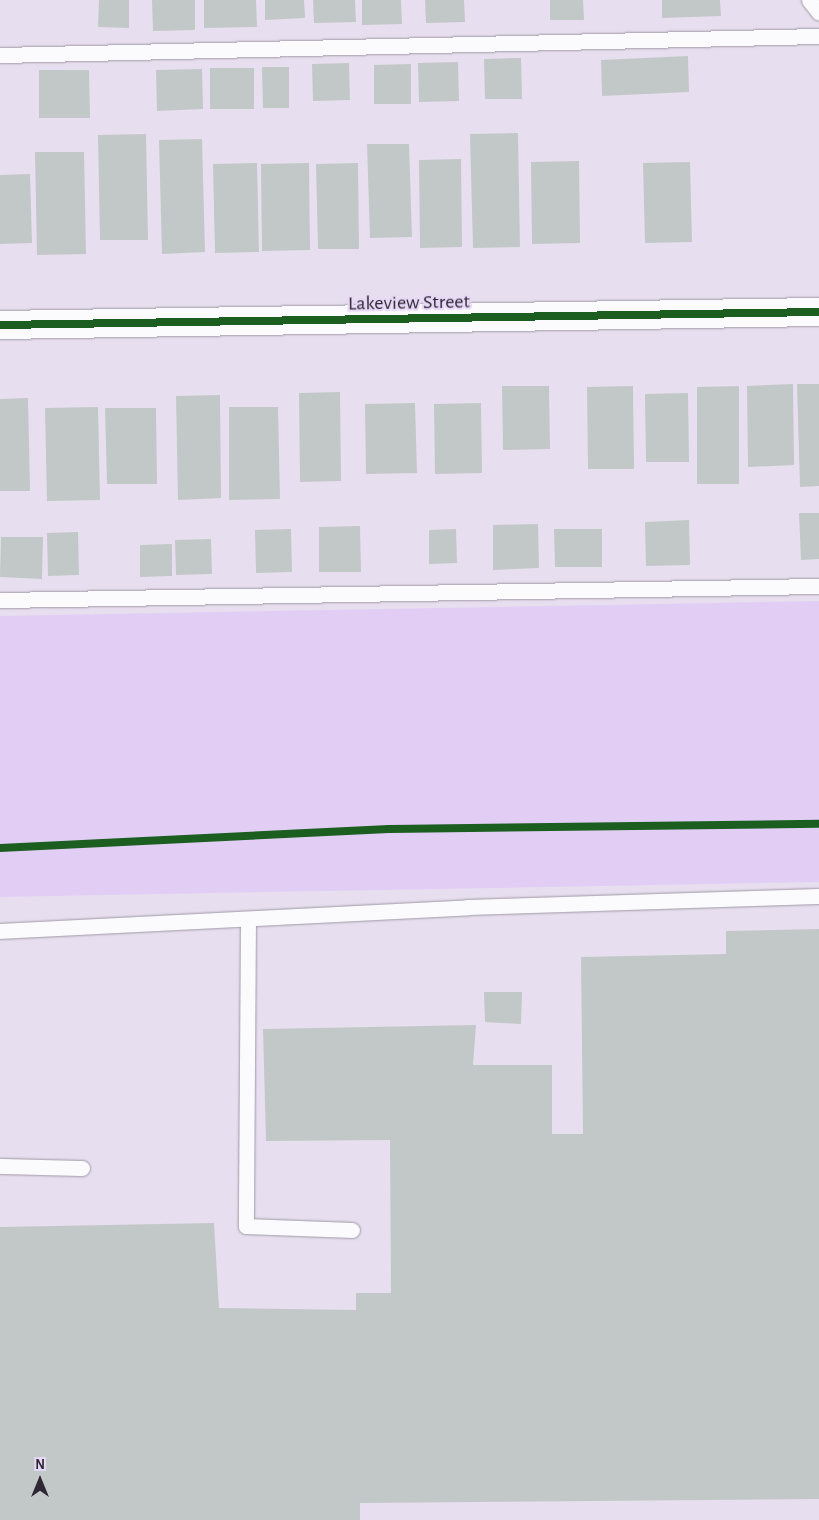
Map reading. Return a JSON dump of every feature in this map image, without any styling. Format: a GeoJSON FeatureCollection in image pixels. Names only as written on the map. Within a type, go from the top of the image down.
{"type":"FeatureCollection","features":[{"type":"Feature","properties":{"kind":"street","name":"Lakeview Street"},"geometry":{"type":"LineString","coordinates":[[0,325],[819,312]]}},
{"type":"Feature","properties":{"kind":"lane"},"geometry":{"type":"LineString","coordinates":[[809,0],[819,13]]}},
{"type":"Feature","properties":{"kind":"lane"},"geometry":{"type":"LineString","coordinates":[[0,55],[819,36]]}},
{"type":"Feature","properties":{"kind":"lane"},"geometry":{"type":"LineString","coordinates":[[0,600],[819,586]]}},
{"type":"Feature","properties":{"kind":"lane"},"geometry":{"type":"LineString","coordinates":[[0,931],[819,896]]}},
{"type":"Feature","properties":{"kind":"lane"},"geometry":{"type":"LineString","coordinates":[[248,919],[246,1226],[352,1230]]}},
{"type":"Feature","properties":{"kind":"lane"},"geometry":{"type":"LineString","coordinates":[[0,1166],[82,1168]]}},
{"type":"Feature","properties":{"kind":"shaded area"},"geometry":{"type":"Polygon","coordinates":[[[819,601],[819,882],[0,897],[0,616],[819,601]]]}},
{"type":"Feature","properties":{"kind":"building"},"geometry":{"type":"Polygon","coordinates":[[[99,0],[129,0],[129,28],[98,27],[99,0]]]}},
{"type":"Feature","properties":{"kind":"building"},"geometry":{"type":"Polygon","coordinates":[[[152,0],[195,0],[195,30],[153,31],[152,0]]]}},
{"type":"Feature","properties":{"kind":"building"},"geometry":{"type":"Polygon","coordinates":[[[204,0],[256,0],[257,27],[204,28],[204,0]]]}},
{"type":"Feature","properties":{"kind":"building"},"geometry":{"type":"Polygon","coordinates":[[[265,0],[304,0],[305,18],[265,20],[265,0]]]}},
{"type":"Feature","properties":{"kind":"building"},"geometry":{"type":"Polygon","coordinates":[[[313,0],[355,0],[356,22],[314,23],[313,0]]]}},
{"type":"Feature","properties":{"kind":"building"},"geometry":{"type":"Polygon","coordinates":[[[362,0],[401,0],[402,24],[362,25],[362,0]]]}},
{"type":"Feature","properties":{"kind":"building"},"geometry":{"type":"Polygon","coordinates":[[[425,0],[464,0],[465,22],[426,23],[425,0]]]}},
{"type":"Feature","properties":{"kind":"building"},"geometry":{"type":"Polygon","coordinates":[[[550,0],[583,0],[584,20],[550,20],[550,0]]]}},
{"type":"Feature","properties":{"kind":"building"},"geometry":{"type":"Polygon","coordinates":[[[662,0],[720,0],[721,16],[662,18],[662,0]]]}},
{"type":"Feature","properties":{"kind":"building"},"geometry":{"type":"Polygon","coordinates":[[[688,56],[689,92],[602,96],[601,60],[688,56]]]}},
{"type":"Feature","properties":{"kind":"building"},"geometry":{"type":"Polygon","coordinates":[[[521,58],[522,99],[485,99],[484,59],[521,58]]]}},
{"type":"Feature","properties":{"kind":"building"},"geometry":{"type":"Polygon","coordinates":[[[458,62],[459,101],[419,102],[418,63],[458,62]]]}},
{"type":"Feature","properties":{"kind":"building"},"geometry":{"type":"Polygon","coordinates":[[[349,63],[350,100],[313,101],[312,64],[349,63]]]}},
{"type":"Feature","properties":{"kind":"building"},"geometry":{"type":"Polygon","coordinates":[[[411,64],[411,104],[374,104],[374,65],[411,64]]]}},
{"type":"Feature","properties":{"kind":"building"},"geometry":{"type":"Polygon","coordinates":[[[262,67],[289,67],[289,108],[263,108],[262,67]]]}},
{"type":"Feature","properties":{"kind":"building"},"geometry":{"type":"Polygon","coordinates":[[[210,68],[254,68],[254,109],[210,109],[210,68]]]}},
{"type":"Feature","properties":{"kind":"building"},"geometry":{"type":"Polygon","coordinates":[[[202,69],[203,109],[157,111],[156,70],[202,69]]]}},
{"type":"Feature","properties":{"kind":"building"},"geometry":{"type":"Polygon","coordinates":[[[39,70],[89,70],[90,118],[39,118],[39,70]]]}},
{"type":"Feature","properties":{"kind":"building"},"geometry":{"type":"Polygon","coordinates":[[[518,133],[520,247],[473,248],[470,134],[518,133]]]}},
{"type":"Feature","properties":{"kind":"building"},"geometry":{"type":"Polygon","coordinates":[[[146,134],[148,240],[100,240],[98,135],[146,134]]]}},
{"type":"Feature","properties":{"kind":"building"},"geometry":{"type":"Polygon","coordinates":[[[202,139],[205,252],[162,254],[159,140],[202,139]]]}},
{"type":"Feature","properties":{"kind":"building"},"geometry":{"type":"Polygon","coordinates":[[[367,144],[409,144],[412,237],[370,238],[367,144]]]}},
{"type":"Feature","properties":{"kind":"building"},"geometry":{"type":"Polygon","coordinates":[[[35,152],[84,152],[86,254],[37,255],[35,152]]]}},
{"type":"Feature","properties":{"kind":"building"},"geometry":{"type":"Polygon","coordinates":[[[461,159],[462,247],[420,248],[419,160],[461,159]]]}},
{"type":"Feature","properties":{"kind":"building"},"geometry":{"type":"Polygon","coordinates":[[[579,161],[580,243],[532,244],[531,162],[579,161]]]}},
{"type":"Feature","properties":{"kind":"building"},"geometry":{"type":"Polygon","coordinates":[[[690,162],[692,242],[645,243],[643,163],[690,162]]]}},
{"type":"Feature","properties":{"kind":"building"},"geometry":{"type":"Polygon","coordinates":[[[257,163],[259,252],[215,253],[213,164],[257,163]]]}},
{"type":"Feature","properties":{"kind":"building"},"geometry":{"type":"Polygon","coordinates":[[[309,163],[310,250],[262,251],[261,164],[309,163]]]}},
{"type":"Feature","properties":{"kind":"building"},"geometry":{"type":"Polygon","coordinates":[[[358,163],[359,249],[318,249],[316,164],[358,163]]]}},
{"type":"Feature","properties":{"kind":"building"},"geometry":{"type":"Polygon","coordinates":[[[30,174],[32,243],[0,244],[0,175],[30,174]]]}},
{"type":"Feature","properties":{"kind":"building"},"geometry":{"type":"Polygon","coordinates":[[[793,384],[794,465],[748,467],[747,386],[793,384]]]}},
{"type":"Feature","properties":{"kind":"building"},"geometry":{"type":"Polygon","coordinates":[[[797,384],[819,384],[819,486],[800,487],[797,384]]]}},
{"type":"Feature","properties":{"kind":"building"},"geometry":{"type":"Polygon","coordinates":[[[502,386],[549,386],[550,449],[503,450],[502,386]]]}},
{"type":"Feature","properties":{"kind":"building"},"geometry":{"type":"Polygon","coordinates":[[[633,386],[634,469],[588,469],[587,387],[633,386]]]}},
{"type":"Feature","properties":{"kind":"building"},"geometry":{"type":"Polygon","coordinates":[[[739,386],[739,484],[697,484],[697,387],[739,386]]]}},
{"type":"Feature","properties":{"kind":"building"},"geometry":{"type":"Polygon","coordinates":[[[340,392],[341,481],[300,482],[299,393],[340,392]]]}},
{"type":"Feature","properties":{"kind":"building"},"geometry":{"type":"Polygon","coordinates":[[[688,393],[689,462],[646,462],[645,394],[688,393]]]}},
{"type":"Feature","properties":{"kind":"building"},"geometry":{"type":"Polygon","coordinates":[[[220,395],[221,498],[178,500],[176,396],[220,395]]]}},
{"type":"Feature","properties":{"kind":"building"},"geometry":{"type":"Polygon","coordinates":[[[28,398],[30,491],[0,491],[0,399],[28,398]]]}},
{"type":"Feature","properties":{"kind":"building"},"geometry":{"type":"Polygon","coordinates":[[[415,403],[417,473],[366,474],[365,404],[415,403]]]}},
{"type":"Feature","properties":{"kind":"building"},"geometry":{"type":"Polygon","coordinates":[[[481,403],[482,473],[435,474],[434,404],[481,403]]]}},
{"type":"Feature","properties":{"kind":"building"},"geometry":{"type":"Polygon","coordinates":[[[98,407],[100,500],[47,501],[45,408],[98,407]]]}},
{"type":"Feature","properties":{"kind":"building"},"geometry":{"type":"Polygon","coordinates":[[[229,407],[278,407],[280,499],[229,500],[229,407]]]}},
{"type":"Feature","properties":{"kind":"building"},"geometry":{"type":"Polygon","coordinates":[[[105,408],[156,408],[157,484],[107,484],[105,408]]]}},
{"type":"Feature","properties":{"kind":"building"},"geometry":{"type":"Polygon","coordinates":[[[799,513],[819,513],[819,559],[801,560],[799,513]]]}},
{"type":"Feature","properties":{"kind":"building"},"geometry":{"type":"Polygon","coordinates":[[[689,520],[690,565],[646,566],[645,522],[689,520]]]}},
{"type":"Feature","properties":{"kind":"building"},"geometry":{"type":"Polygon","coordinates":[[[538,524],[539,568],[493,570],[493,525],[538,524]]]}},
{"type":"Feature","properties":{"kind":"building"},"geometry":{"type":"Polygon","coordinates":[[[360,526],[361,572],[319,572],[319,527],[360,526]]]}},
{"type":"Feature","properties":{"kind":"building"},"geometry":{"type":"Polygon","coordinates":[[[291,529],[292,572],[256,573],[255,530],[291,529]]]}},
{"type":"Feature","properties":{"kind":"building"},"geometry":{"type":"Polygon","coordinates":[[[456,529],[457,563],[429,564],[429,530],[456,529]]]}},
{"type":"Feature","properties":{"kind":"building"},"geometry":{"type":"Polygon","coordinates":[[[554,529],[602,529],[602,567],[555,567],[554,529]]]}},
{"type":"Feature","properties":{"kind":"building"},"geometry":{"type":"Polygon","coordinates":[[[78,532],[79,575],[48,576],[47,533],[78,532]]]}},
{"type":"Feature","properties":{"kind":"building"},"geometry":{"type":"Polygon","coordinates":[[[1,537],[43,537],[42,579],[0,577],[1,537]]]}},
{"type":"Feature","properties":{"kind":"building"},"geometry":{"type":"Polygon","coordinates":[[[211,539],[212,574],[176,575],[175,540],[211,539]]]}},
{"type":"Feature","properties":{"kind":"building"},"geometry":{"type":"Polygon","coordinates":[[[172,544],[172,576],[140,577],[140,545],[172,544]]]}},
{"type":"Feature","properties":{"kind":"building"},"geometry":{"type":"Polygon","coordinates":[[[819,929],[819,1499],[360,1503],[360,1520],[0,1520],[0,1227],[214,1223],[219,1308],[356,1310],[356,1293],[391,1293],[390,1140],[266,1141],[263,1029],[476,1025],[473,1065],[552,1065],[552,1134],[583,1134],[581,957],[726,954],[726,931],[819,929]]]}},
{"type":"Feature","properties":{"kind":"building"},"geometry":{"type":"Polygon","coordinates":[[[484,992],[522,992],[521,1024],[485,1022],[484,992]]]}},
{"type":"Feature","properties":{"kind":"cycle path"},"geometry":{"type":"LineString","coordinates":[[0,325],[819,312]]}},
{"type":"Feature","properties":{"kind":"cycle path"},"geometry":{"type":"LineString","coordinates":[[0,848],[389,829],[819,824]]}}]}
